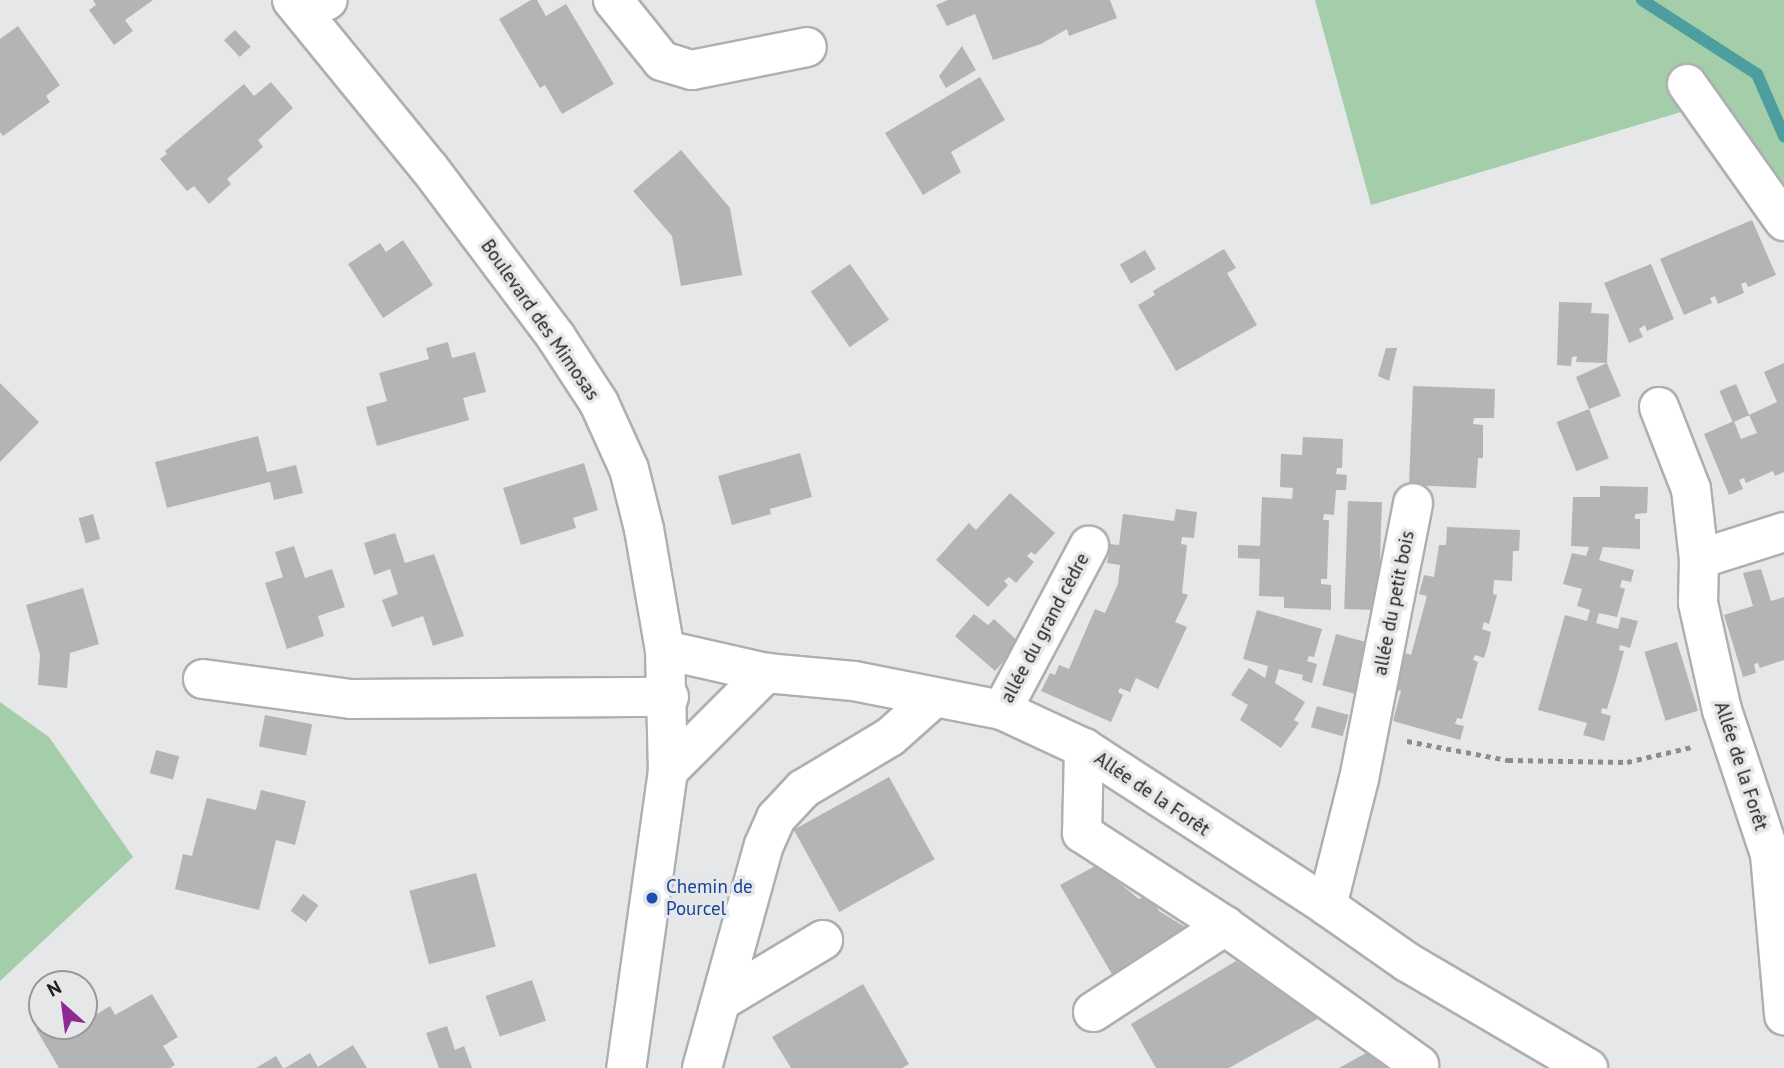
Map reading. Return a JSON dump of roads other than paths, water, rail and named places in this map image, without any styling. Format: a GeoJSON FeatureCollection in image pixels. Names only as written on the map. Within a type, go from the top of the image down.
{"type":"FeatureCollection","features":[{"type":"Feature","properties":{"kind":"street"},"geometry":{"type":"LineString","coordinates":[[613,0],[662,61],[692,70],[807,47]]}},
{"type":"Feature","properties":{"kind":"street","name":"Boulevard des Mimosas"},"geometry":{"type":"LineString","coordinates":[[308,4],[556,337],[599,403],[629,469],[644,530],[665,650],[668,771],[626,1068]]}},
{"type":"Feature","properties":{"kind":"street"},"geometry":{"type":"LineString","coordinates":[[1687,84],[1784,221]]}},
{"type":"Feature","properties":{"kind":"street","name":"Allée de la Forêt"},"geometry":{"type":"LineString","coordinates":[[1659,407],[1691,489],[1699,559],[1698,603],[1726,724],[1777,852],[1784,1014]]}},
{"type":"Feature","properties":{"kind":"street","name":"allée du petit bois"},"geometry":{"type":"LineString","coordinates":[[1327,906],[1375,703],[1413,503]]}},
{"type":"Feature","properties":{"kind":"street"},"geometry":{"type":"LineString","coordinates":[[1699,559],[1784,532]]}},
{"type":"Feature","properties":{"kind":"street","name":"allée du grand cèdre"},"geometry":{"type":"LineString","coordinates":[[1002,710],[1089,546]]}},
{"type":"Feature","properties":{"kind":"street","name":"Allée de la Forêt"},"geometry":{"type":"LineString","coordinates":[[665,650],[766,673],[854,681],[1002,710],[1084,748],[1327,906],[1407,962],[1588,1068]]}},
{"type":"Feature","properties":{"kind":"street"},"geometry":{"type":"LineString","coordinates":[[668,771],[766,673]]}},
{"type":"Feature","properties":{"kind":"street"},"geometry":{"type":"LineString","coordinates":[[202,679],[351,699],[668,697]]}},
{"type":"Feature","properties":{"kind":"street"},"geometry":{"type":"LineString","coordinates":[[702,1068],[764,845],[776,818],[803,789],[890,737],[934,698]]}},
{"type":"Feature","properties":{"kind":"street"},"geometry":{"type":"LineString","coordinates":[[1084,748],[1082,833],[1225,926],[1419,1065]]}},
{"type":"Feature","properties":{"kind":"street"},"geometry":{"type":"LineString","coordinates":[[1093,1012],[1225,926]]}},
{"type":"Feature","properties":{"kind":"street"},"geometry":{"type":"LineString","coordinates":[[720,1001],[823,940]]}},
{"type":"Feature","properties":{"kind":"waterway"},"geometry":{"type":"LineString","coordinates":[[1642,0],[1757,74],[1784,136]]}},
{"type":"Feature","properties":{"kind":"place","name":"Chemin de Pourcel"},"geometry":{"type":"Point","coordinates":[652,898]}}]}
